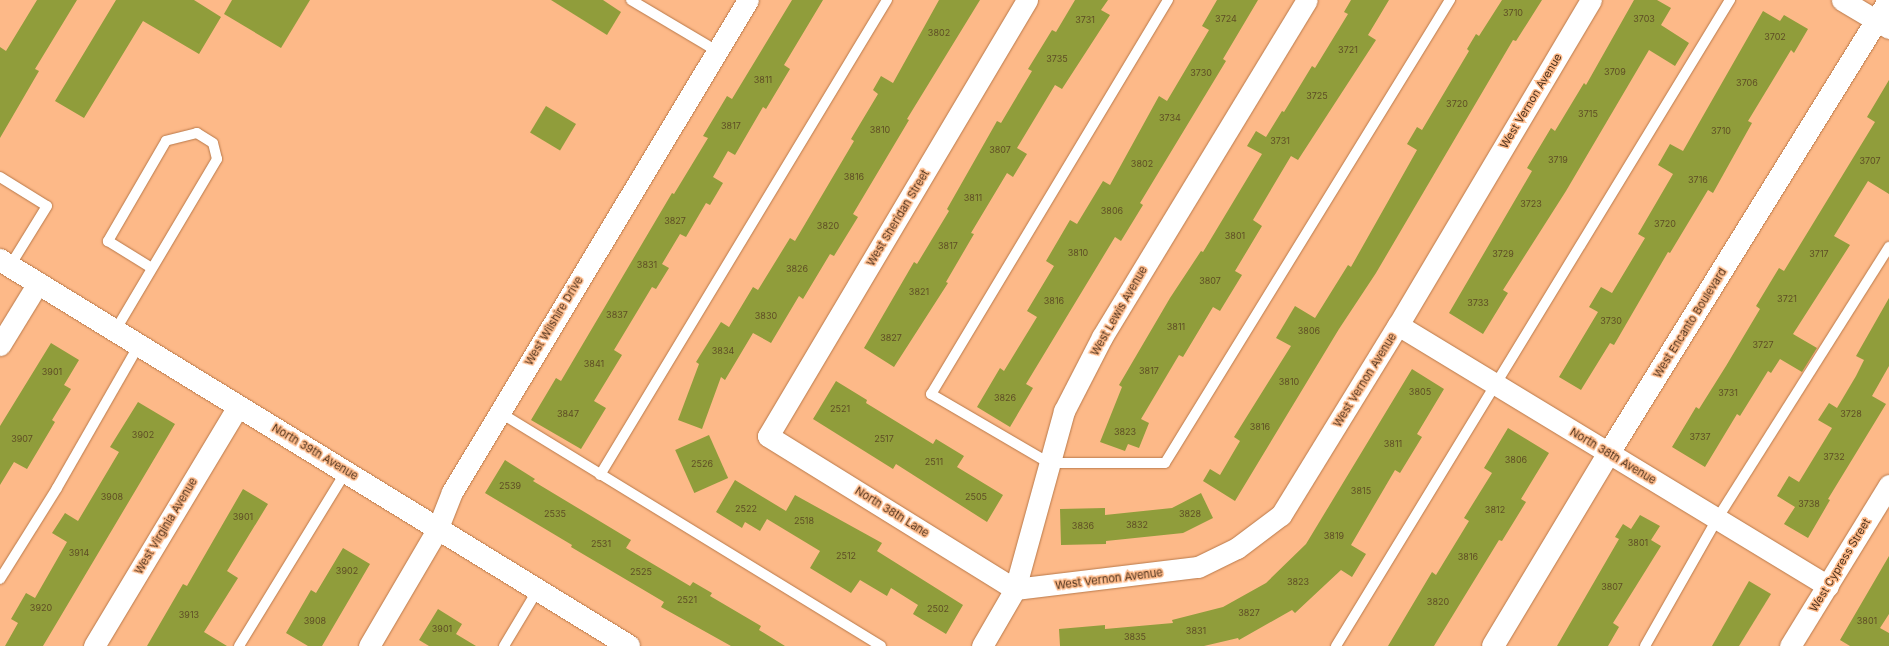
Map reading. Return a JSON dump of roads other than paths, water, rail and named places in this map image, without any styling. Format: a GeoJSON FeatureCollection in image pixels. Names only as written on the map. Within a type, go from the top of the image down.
{"type":"FeatureCollection","features":[{"type":"Feature","properties":{"kind":"street","name":"West Wilshire Drive"},"geometry":{"type":"LineString","coordinates":[[369,646],[437,530],[452,492],[748,0]]}},
{"type":"Feature","properties":{"kind":"street","name":"West Sheridan Street"},"geometry":{"type":"LineString","coordinates":[[768,436],[1027,0]]}},
{"type":"Feature","properties":{"kind":"street","name":"West Lewis Avenue"},"geometry":{"type":"LineString","coordinates":[[982,646],[1015,589],[1064,411],[1102,337],[1307,0]]}},
{"type":"Feature","properties":{"kind":"street","name":"West Vernon Avenue"},"geometry":{"type":"LineString","coordinates":[[1015,589],[1198,567],[1237,548],[1281,515],[1398,325],[1591,0]]}},
{"type":"Feature","properties":{"kind":"street"},"geometry":{"type":"LineString","coordinates":[[1842,0],[1883,24]]}},
{"type":"Feature","properties":{"kind":"street","name":"West Encanto Boulevard"},"geometry":{"type":"LineString","coordinates":[[1493,646],[1609,453],[1883,24],[1889,1]]}},
{"type":"Feature","properties":{"kind":"street","name":"North 39th Avenue"},"geometry":{"type":"LineString","coordinates":[[5,263],[238,406],[347,470],[437,530],[629,646]]}},
{"type":"Feature","properties":{"kind":"street"},"geometry":{"type":"LineString","coordinates":[[0,345],[38,283]]}},
{"type":"Feature","properties":{"kind":"street","name":"North 38th Avenue"},"geometry":{"type":"LineString","coordinates":[[1398,325],[1828,586]]}},
{"type":"Feature","properties":{"kind":"street","name":"West Virginia Avenue"},"geometry":{"type":"LineString","coordinates":[[94,646],[238,406]]}},
{"type":"Feature","properties":{"kind":"street","name":"North 38th Lane"},"geometry":{"type":"LineString","coordinates":[[768,436],[1015,589]]}},
{"type":"Feature","properties":{"kind":"street","name":"West Cypress Street"},"geometry":{"type":"LineString","coordinates":[[1790,646],[1889,485]]}},
{"type":"Feature","properties":{"kind":"lane"},"geometry":{"type":"LineString","coordinates":[[631,0],[717,52]]}},
{"type":"Feature","properties":{"kind":"lane"},"geometry":{"type":"LineString","coordinates":[[600,475],[887,0]]}},
{"type":"Feature","properties":{"kind":"lane"},"geometry":{"type":"LineString","coordinates":[[1168,0],[931,394],[1049,463],[1165,463],[1450,0]]}},
{"type":"Feature","properties":{"kind":"lane"},"geometry":{"type":"LineString","coordinates":[[1336,646],[1730,0]]}},
{"type":"Feature","properties":{"kind":"lane"},"geometry":{"type":"LineString","coordinates":[[115,330],[150,267],[217,159],[212,143],[197,133],[166,141],[108,241],[150,267]]}},
{"type":"Feature","properties":{"kind":"lane"},"geometry":{"type":"LineString","coordinates":[[0,177],[47,206],[5,263]]}},
{"type":"Feature","properties":{"kind":"lane"},"geometry":{"type":"LineString","coordinates":[[1645,646],[1717,519],[1889,247]]}},
{"type":"Feature","properties":{"kind":"lane"},"geometry":{"type":"LineString","coordinates":[[0,579],[57,488],[139,345]]}},
{"type":"Feature","properties":{"kind":"lane"},"geometry":{"type":"LineString","coordinates":[[499,412],[881,646]]}},
{"type":"Feature","properties":{"kind":"lane"},"geometry":{"type":"LineString","coordinates":[[239,646],[347,470]]}},
{"type":"Feature","properties":{"kind":"lane"},"geometry":{"type":"LineString","coordinates":[[504,646],[537,591]]}}]}
